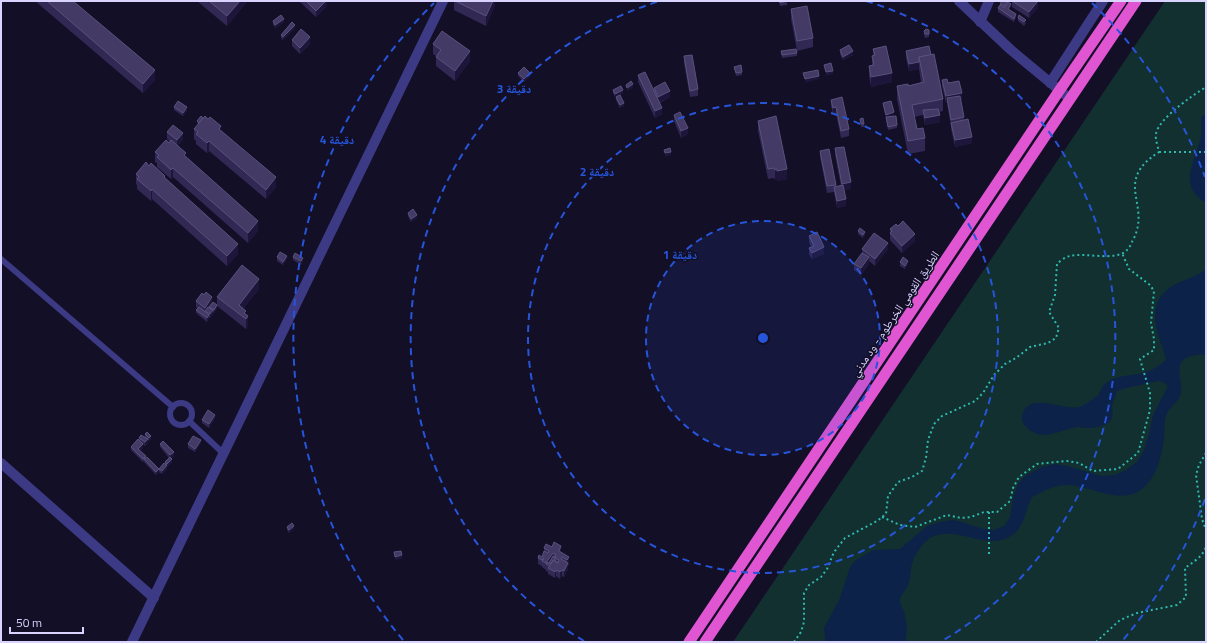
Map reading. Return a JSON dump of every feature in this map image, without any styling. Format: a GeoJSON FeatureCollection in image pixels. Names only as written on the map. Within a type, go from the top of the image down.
{"type":"FeatureCollection","features":[{"type":"Feature","properties":{"kind":"highway","name":"الطريق القومي الخرطوم - ود مدني"},"geometry":{"type":"LineString","coordinates":[[689,642],[1121,1]]}},
{"type":"Feature","properties":{"kind":"highway"},"geometry":{"type":"LineString","coordinates":[[705,642],[1136,1]]}},
{"type":"Feature","properties":{"kind":"street"},"geometry":{"type":"LineString","coordinates":[[132,642],[443,1]]}},
{"type":"Feature","properties":{"kind":"street"},"geometry":{"type":"LineString","coordinates":[[959,1],[1011,50],[1070,99]]}},
{"type":"Feature","properties":{"kind":"street"},"geometry":{"type":"LineString","coordinates":[[980,22],[989,1]]}},
{"type":"Feature","properties":{"kind":"street"},"geometry":{"type":"LineString","coordinates":[[1050,83],[1103,1]]}},
{"type":"Feature","properties":{"kind":"street"},"geometry":{"type":"LineString","coordinates":[[1,463],[154,598]]}},
{"type":"Feature","properties":{"kind":"lane"},"geometry":{"type":"LineString","coordinates":[[1,259],[82,327],[173,407]]}},
{"type":"Feature","properties":{"kind":"lane"},"geometry":{"type":"LineString","coordinates":[[178,404],[182,404],[189,407],[192,414],[189,421],[184,425],[173,422],[170,415],[173,407],[178,404]]}},
{"type":"Feature","properties":{"kind":"lane"},"geometry":{"type":"LineString","coordinates":[[189,421],[224,454]]}},
{"type":"Feature","properties":{"kind":"path"},"geometry":{"type":"LineString","coordinates":[[1159,152],[1156,134],[1160,123],[1187,98],[1206,87]]}},
{"type":"Feature","properties":{"kind":"path"},"geometry":{"type":"LineString","coordinates":[[794,642],[801,632],[804,622],[804,593],[810,585],[821,577],[827,569],[834,552],[845,538],[860,531],[886,514],[888,496],[898,482],[912,477],[922,471],[926,458],[928,440],[934,424],[942,416],[975,401],[983,393],[994,375],[1005,364],[1016,358],[1030,347],[1048,343],[1056,338],[1059,328],[1049,312],[1055,295],[1057,264],[1069,256],[1105,256],[1127,251],[1136,235],[1139,221],[1134,188],[1137,172],[1149,158],[1159,152],[1206,152]]}},
{"type":"Feature","properties":{"kind":"path"},"geometry":{"type":"LineString","coordinates":[[882,517],[900,525],[915,528],[947,515],[961,518],[971,517],[984,512],[997,512],[1010,501],[1013,488],[1019,477],[1037,464],[1067,461],[1079,463],[1093,471],[1118,470],[1138,452],[1150,410],[1150,393],[1140,359],[1154,350],[1154,339],[1151,323],[1154,291],[1150,285],[1129,269],[1122,253]]}},
{"type":"Feature","properties":{"kind":"path"},"geometry":{"type":"LineString","coordinates":[[1206,453],[1199,465],[1196,475],[1202,519],[1206,530]]}},
{"type":"Feature","properties":{"kind":"path"},"geometry":{"type":"LineString","coordinates":[[989,512],[989,554]]}},
{"type":"Feature","properties":{"kind":"path"},"geometry":{"type":"LineString","coordinates":[[1096,642],[1120,620],[1137,614],[1177,605],[1186,597],[1185,568],[1205,551],[1206,546]]}},
{"type":"Feature","properties":{"kind":"green space"},"geometry":{"type":"Polygon","coordinates":[[[1165,1],[1206,1],[1206,642],[733,642],[1165,1]]]}},
{"type":"Feature","properties":{"kind":"water"},"geometry":{"type":"Polygon","coordinates":[[[1206,114],[1206,203],[1197,196],[1192,188],[1190,172],[1201,136],[1201,117],[1206,114]]]}},
{"type":"Feature","properties":{"kind":"water"},"geometry":{"type":"Polygon","coordinates":[[[1206,269],[1206,355],[1188,357],[1180,364],[1180,396],[1166,415],[1161,455],[1158,466],[1149,482],[1140,490],[1131,495],[1121,496],[1069,485],[1050,488],[1032,497],[1019,528],[1016,532],[1004,539],[990,541],[948,534],[935,536],[923,544],[913,561],[910,579],[900,598],[906,624],[907,634],[905,642],[827,642],[825,639],[824,628],[840,598],[850,567],[856,560],[873,550],[900,549],[927,526],[940,522],[953,520],[983,529],[994,530],[1004,526],[1010,517],[1013,498],[1018,484],[1025,476],[1042,467],[1055,464],[1102,476],[1115,475],[1126,470],[1137,462],[1144,450],[1153,415],[1168,386],[1163,382],[1158,381],[1117,391],[1112,406],[1113,415],[1111,420],[1106,424],[1097,427],[1077,427],[1044,435],[1032,432],[1025,426],[1022,416],[1026,408],[1031,404],[1047,403],[1079,407],[1097,396],[1103,386],[1112,379],[1147,372],[1163,363],[1166,358],[1156,326],[1155,316],[1156,307],[1160,298],[1167,290],[1178,283],[1206,269]]]}},
{"type":"Feature","properties":{"kind":"building"},"geometry":{"type":"Polygon","coordinates":[[[47,1],[73,1],[155,70],[143,84],[47,1]]]}},
{"type":"Feature","properties":{"kind":"building"},"geometry":{"type":"Polygon","coordinates":[[[209,1],[240,1],[227,16],[209,1]]]}},
{"type":"Feature","properties":{"kind":"building"},"geometry":{"type":"Polygon","coordinates":[[[306,1],[326,1],[316,11],[306,1]]]}},
{"type":"Feature","properties":{"kind":"building"},"geometry":{"type":"Polygon","coordinates":[[[455,1],[493,1],[486,16],[455,1]]]}},
{"type":"Feature","properties":{"kind":"building"},"geometry":{"type":"Polygon","coordinates":[[[1002,1],[1007,2],[1004,6],[1000,4],[1002,1]]]}},
{"type":"Feature","properties":{"kind":"building"},"geometry":{"type":"Polygon","coordinates":[[[1012,1],[1038,1],[1029,12],[1012,1]]]}},
{"type":"Feature","properties":{"kind":"building"},"geometry":{"type":"Polygon","coordinates":[[[1008,2],[1011,4],[1008,9],[1016,14],[1014,19],[998,8],[1000,5],[1004,8],[1008,2]]]}},
{"type":"Feature","properties":{"kind":"building"},"geometry":{"type":"Polygon","coordinates":[[[807,6],[813,38],[797,41],[791,9],[807,6]]]}},
{"type":"Feature","properties":{"kind":"building"},"geometry":{"type":"Polygon","coordinates":[[[281,15],[284,19],[275,25],[273,21],[281,15]]]}},
{"type":"Feature","properties":{"kind":"building"},"geometry":{"type":"Polygon","coordinates":[[[1019,15],[1026,20],[1024,22],[1018,18],[1019,15]]]}},
{"type":"Feature","properties":{"kind":"building"},"geometry":{"type":"Polygon","coordinates":[[[292,22],[295,25],[283,37],[281,35],[292,22]]]}},
{"type":"Feature","properties":{"kind":"building"},"geometry":{"type":"Polygon","coordinates":[[[301,29],[310,37],[300,48],[292,40],[301,29]]]}},
{"type":"Feature","properties":{"kind":"building"},"geometry":{"type":"Polygon","coordinates":[[[926,29],[929,30],[929,34],[925,34],[924,31],[926,29]]]}},
{"type":"Feature","properties":{"kind":"building"},"geometry":{"type":"Polygon","coordinates":[[[442,31],[470,51],[455,71],[436,57],[441,50],[433,44],[442,31]]]}},
{"type":"Feature","properties":{"kind":"building"},"geometry":{"type":"Polygon","coordinates":[[[849,45],[853,51],[843,57],[840,50],[849,45]]]}},
{"type":"Feature","properties":{"kind":"building"},"geometry":{"type":"Polygon","coordinates":[[[886,46],[892,73],[871,77],[869,66],[874,65],[872,56],[875,55],[873,49],[886,46]]]}},
{"type":"Feature","properties":{"kind":"building"},"geometry":{"type":"Polygon","coordinates":[[[929,46],[931,55],[919,57],[919,62],[909,64],[906,51],[929,46]]]}},
{"type":"Feature","properties":{"kind":"building"},"geometry":{"type":"Polygon","coordinates":[[[796,49],[797,53],[782,55],[781,51],[796,49]]]}},
{"type":"Feature","properties":{"kind":"building"},"geometry":{"type":"Polygon","coordinates":[[[934,54],[943,99],[912,105],[917,129],[923,128],[925,138],[908,141],[897,86],[908,84],[908,86],[924,82],[919,57],[934,54]]]}},
{"type":"Feature","properties":{"kind":"building"},"geometry":{"type":"Polygon","coordinates":[[[692,55],[698,89],[690,91],[684,56],[692,55]]]}},
{"type":"Feature","properties":{"kind":"building"},"geometry":{"type":"Polygon","coordinates":[[[831,63],[833,71],[826,72],[824,65],[831,63]]]}},
{"type":"Feature","properties":{"kind":"building"},"geometry":{"type":"Polygon","coordinates":[[[741,65],[742,72],[736,73],[734,67],[741,65]]]}},
{"type":"Feature","properties":{"kind":"building"},"geometry":{"type":"Polygon","coordinates":[[[524,67],[530,73],[524,79],[518,73],[524,67]]]}},
{"type":"Feature","properties":{"kind":"building"},"geometry":{"type":"Polygon","coordinates":[[[818,70],[819,76],[805,79],[803,73],[818,70]]]}},
{"type":"Feature","properties":{"kind":"building"},"geometry":{"type":"Polygon","coordinates":[[[645,72],[662,108],[655,111],[638,75],[645,72]]]}},
{"type":"Feature","properties":{"kind":"building"},"geometry":{"type":"Polygon","coordinates":[[[947,79],[948,83],[959,81],[962,93],[946,96],[942,80],[947,79]]]}},
{"type":"Feature","properties":{"kind":"building"},"geometry":{"type":"Polygon","coordinates":[[[631,81],[633,84],[627,88],[626,85],[631,81]]]}},
{"type":"Feature","properties":{"kind":"building"},"geometry":{"type":"Polygon","coordinates":[[[665,82],[670,91],[658,97],[654,88],[665,82]]]}},
{"type":"Feature","properties":{"kind":"building"},"geometry":{"type":"Polygon","coordinates":[[[621,86],[623,90],[615,94],[613,90],[621,86]]]}},
{"type":"Feature","properties":{"kind":"building"},"geometry":{"type":"Polygon","coordinates":[[[620,95],[624,103],[620,105],[616,97],[620,95]]]}},
{"type":"Feature","properties":{"kind":"building"},"geometry":{"type":"Polygon","coordinates":[[[960,96],[964,117],[951,120],[947,98],[960,96]]]}},
{"type":"Feature","properties":{"kind":"building"},"geometry":{"type":"Polygon","coordinates":[[[842,97],[849,129],[841,131],[836,107],[833,108],[831,100],[842,97]]]}},
{"type":"Feature","properties":{"kind":"building"},"geometry":{"type":"Polygon","coordinates":[[[178,101],[187,107],[183,113],[174,107],[178,101]]]}},
{"type":"Feature","properties":{"kind":"building"},"geometry":{"type":"Polygon","coordinates":[[[891,101],[894,112],[886,115],[883,103],[891,101]]]}},
{"type":"Feature","properties":{"kind":"building"},"geometry":{"type":"Polygon","coordinates":[[[938,109],[940,115],[925,118],[923,110],[938,109]]]}},
{"type":"Feature","properties":{"kind":"building"},"geometry":{"type":"Polygon","coordinates":[[[680,112],[688,128],[681,131],[674,115],[680,112]]]}},
{"type":"Feature","properties":{"kind":"building"},"geometry":{"type":"Polygon","coordinates":[[[201,116],[203,118],[199,123],[197,121],[201,116]]]}},
{"type":"Feature","properties":{"kind":"building"},"geometry":{"type":"Polygon","coordinates":[[[205,116],[208,119],[210,117],[221,126],[219,129],[276,177],[266,190],[209,141],[207,143],[196,134],[198,132],[194,129],[205,116]]]}},
{"type":"Feature","properties":{"kind":"building"},"geometry":{"type":"Polygon","coordinates":[[[776,116],[787,169],[777,171],[777,169],[775,170],[774,168],[768,169],[758,121],[776,116]]]}},
{"type":"Feature","properties":{"kind":"building"},"geometry":{"type":"Polygon","coordinates":[[[896,116],[897,125],[888,127],[886,117],[896,116]]]}},
{"type":"Feature","properties":{"kind":"building"},"geometry":{"type":"Polygon","coordinates":[[[863,118],[864,124],[861,124],[860,119],[863,118]]]}},
{"type":"Feature","properties":{"kind":"building"},"geometry":{"type":"Polygon","coordinates":[[[968,119],[972,137],[955,140],[951,123],[968,119]]]}},
{"type":"Feature","properties":{"kind":"building"},"geometry":{"type":"Polygon","coordinates":[[[173,125],[183,133],[177,140],[167,132],[173,125]]]}},
{"type":"Feature","properties":{"kind":"building"},"geometry":{"type":"Polygon","coordinates":[[[166,140],[169,143],[171,140],[186,153],[184,155],[258,221],[248,233],[173,168],[171,170],[157,157],[159,155],[155,152],[166,140]]]}},
{"type":"Feature","properties":{"kind":"building"},"geometry":{"type":"Polygon","coordinates":[[[844,147],[851,182],[842,184],[835,148],[844,147]]]}},
{"type":"Feature","properties":{"kind":"building"},"geometry":{"type":"Polygon","coordinates":[[[670,148],[671,152],[665,153],[664,150],[670,148]]]}},
{"type":"Feature","properties":{"kind":"building"},"geometry":{"type":"Polygon","coordinates":[[[829,149],[836,185],[827,186],[820,151],[829,149]]]}},
{"type":"Feature","properties":{"kind":"building"},"geometry":{"type":"Polygon","coordinates":[[[146,162],[149,166],[151,163],[165,176],[164,177],[238,244],[227,256],[152,189],[151,191],[137,179],[139,177],[136,174],[146,162]]]}},
{"type":"Feature","properties":{"kind":"building"},"geometry":{"type":"Polygon","coordinates":[[[843,185],[846,199],[837,201],[834,187],[843,185]]]}},
{"type":"Feature","properties":{"kind":"building"},"geometry":{"type":"Polygon","coordinates":[[[413,209],[417,215],[411,219],[408,213],[413,209]]]}},
{"type":"Feature","properties":{"kind":"building"},"geometry":{"type":"Polygon","coordinates":[[[903,221],[915,234],[902,246],[890,233],[892,231],[890,229],[896,224],[898,226],[903,221]]]}},
{"type":"Feature","properties":{"kind":"building"},"geometry":{"type":"Polygon","coordinates":[[[860,228],[865,232],[863,235],[858,231],[860,228]]]}},
{"type":"Feature","properties":{"kind":"building"},"geometry":{"type":"Polygon","coordinates":[[[817,232],[824,247],[812,253],[809,248],[814,246],[809,236],[817,232]]]}},
{"type":"Feature","properties":{"kind":"building"},"geometry":{"type":"Polygon","coordinates":[[[874,233],[888,243],[875,259],[862,249],[874,233]]]}},
{"type":"Feature","properties":{"kind":"building"},"geometry":{"type":"Polygon","coordinates":[[[280,252],[287,256],[283,262],[277,257],[280,252]]]}},
{"type":"Feature","properties":{"kind":"building"},"geometry":{"type":"Polygon","coordinates":[[[295,253],[303,258],[301,261],[293,257],[295,253]]]}},
{"type":"Feature","properties":{"kind":"building"},"geometry":{"type":"Polygon","coordinates":[[[862,253],[869,257],[861,268],[854,264],[862,253]]]}},
{"type":"Feature","properties":{"kind":"building"},"geometry":{"type":"Polygon","coordinates":[[[903,257],[908,261],[905,266],[900,262],[903,257]]]}},
{"type":"Feature","properties":{"kind":"building"},"geometry":{"type":"Polygon","coordinates":[[[242,265],[259,279],[239,305],[246,311],[244,313],[248,316],[246,319],[217,297],[242,265]]]}},
{"type":"Feature","properties":{"kind":"building"},"geometry":{"type":"Polygon","coordinates":[[[206,292],[212,297],[205,308],[196,301],[202,293],[204,295],[206,292]]]}},
{"type":"Feature","properties":{"kind":"building"},"geometry":{"type":"Polygon","coordinates":[[[213,302],[217,305],[214,310],[209,307],[213,302]]]}},
{"type":"Feature","properties":{"kind":"building"},"geometry":{"type":"Polygon","coordinates":[[[199,307],[209,315],[207,318],[196,310],[199,307]]]}},
{"type":"Feature","properties":{"kind":"building"},"geometry":{"type":"Polygon","coordinates":[[[208,307],[213,310],[210,314],[205,311],[208,307]]]}},
{"type":"Feature","properties":{"kind":"building"},"geometry":{"type":"Polygon","coordinates":[[[208,410],[215,415],[209,424],[202,420],[208,410]]]}},
{"type":"Feature","properties":{"kind":"building"},"geometry":{"type":"Polygon","coordinates":[[[147,432],[151,436],[149,438],[145,434],[147,432]]]}},
{"type":"Feature","properties":{"kind":"building"},"geometry":{"type":"Polygon","coordinates":[[[141,435],[148,439],[145,442],[139,438],[141,435]]]}},
{"type":"Feature","properties":{"kind":"building"},"geometry":{"type":"Polygon","coordinates":[[[193,436],[201,440],[195,449],[188,444],[193,436]]]}},
{"type":"Feature","properties":{"kind":"building"},"geometry":{"type":"Polygon","coordinates":[[[138,439],[143,444],[138,449],[146,456],[143,459],[131,447],[138,439]]]}},
{"type":"Feature","properties":{"kind":"building"},"geometry":{"type":"Polygon","coordinates":[[[163,441],[174,452],[170,455],[160,444],[163,441]]]}},
{"type":"Feature","properties":{"kind":"building"},"geometry":{"type":"Polygon","coordinates":[[[147,457],[159,469],[156,472],[144,459],[147,457]]]}},
{"type":"Feature","properties":{"kind":"building"},"geometry":{"type":"Polygon","coordinates":[[[170,457],[172,459],[167,464],[165,462],[170,457]]]}},
{"type":"Feature","properties":{"kind":"building"},"geometry":{"type":"Polygon","coordinates":[[[164,463],[167,465],[162,471],[159,469],[164,463]]]}},
{"type":"Feature","properties":{"kind":"building"},"geometry":{"type":"Polygon","coordinates":[[[292,523],[294,526],[289,530],[287,527],[292,523]]]}},
{"type":"Feature","properties":{"kind":"building"},"geometry":{"type":"Polygon","coordinates":[[[554,542],[561,546],[559,551],[569,557],[567,560],[562,557],[561,559],[568,563],[564,571],[562,570],[560,572],[556,570],[555,572],[548,568],[550,566],[546,564],[547,562],[551,564],[553,560],[558,563],[559,560],[555,558],[556,555],[553,553],[546,563],[542,561],[544,558],[542,560],[538,558],[539,555],[542,557],[544,551],[548,553],[549,551],[544,548],[546,544],[552,547],[554,542]]]}},
{"type":"Feature","properties":{"kind":"building"},"geometry":{"type":"Polygon","coordinates":[[[401,551],[402,555],[395,557],[394,552],[401,551]]]}},
{"type":"Feature","properties":{"kind":"building"},"geometry":{"type":"Polygon","coordinates":[[[553,556],[555,557],[555,561],[558,563],[553,560],[551,564],[549,563],[553,556]]]}}]}
